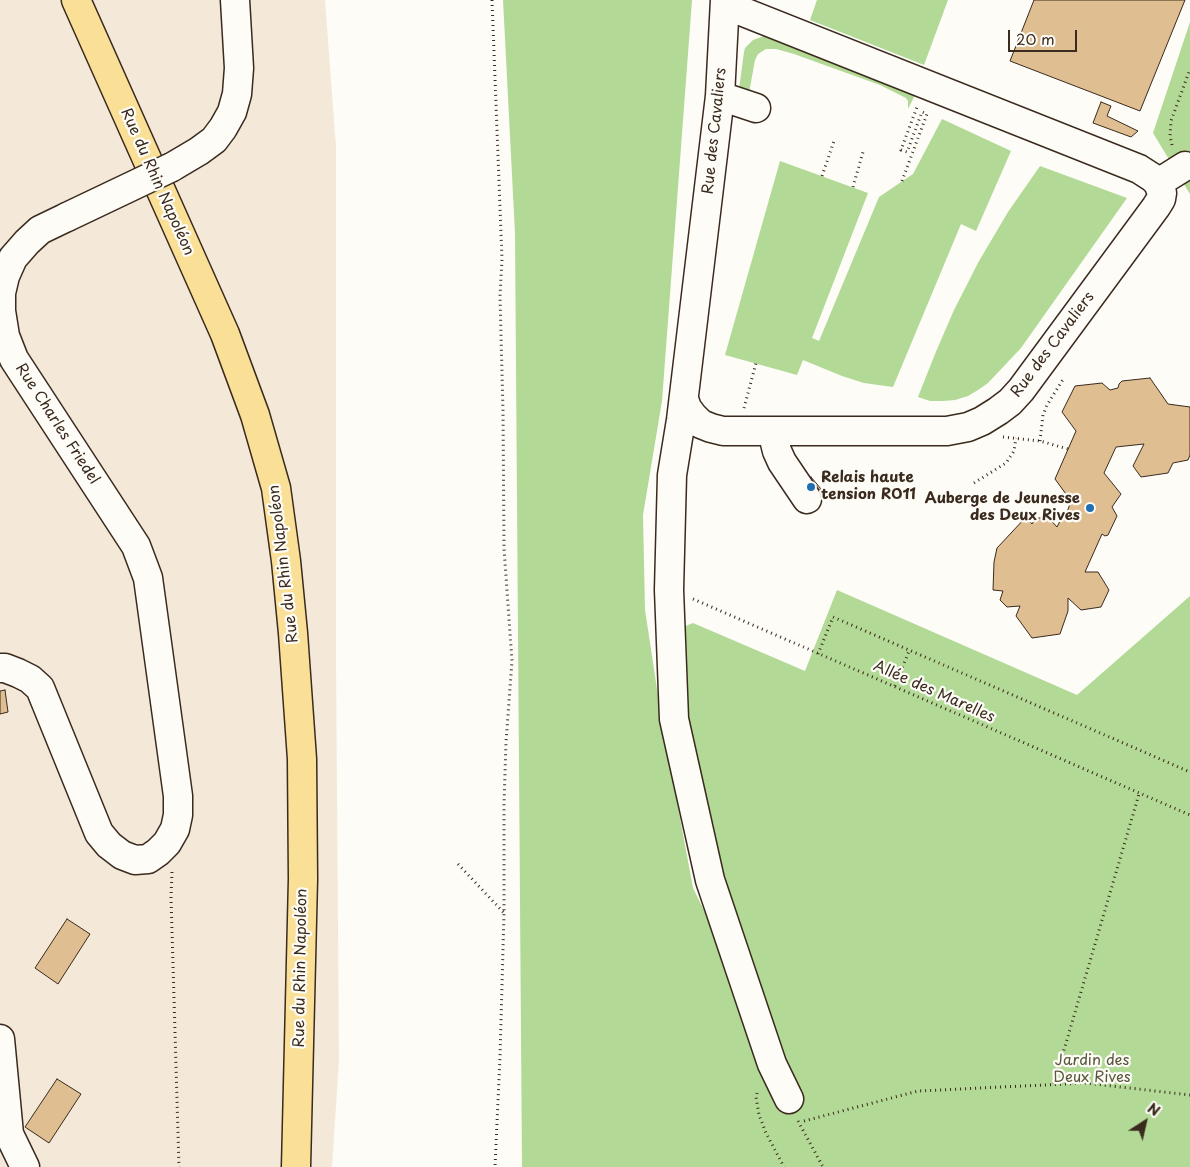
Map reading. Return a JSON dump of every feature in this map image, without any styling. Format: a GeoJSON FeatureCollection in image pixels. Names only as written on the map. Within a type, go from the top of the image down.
{"type":"FeatureCollection","features":[{"type":"Feature","properties":{"kind":"main road","name":"Rue du Rhin Napoléon"},"geometry":{"type":"LineString","coordinates":[[76,0],[225,334],[256,415],[276,488],[290,597],[302,758],[303,878],[296,1167]]}},
{"type":"Feature","properties":{"kind":"street","name":"Rue Charles Friedel"},"geometry":{"type":"LineString","coordinates":[[160,863],[158,852],[167,843],[175,829],[178,815],[178,796],[148,578],[136,546],[14,359],[5,336],[1,311],[1,293],[5,276],[13,258],[40,230],[172,167],[214,140],[232,112],[237,94],[239,68],[234,0]]}},
{"type":"Feature","properties":{"kind":"street","name":"Rue des Cavaliers"},"geometry":{"type":"LineString","coordinates":[[725,2],[766,10],[951,85],[1139,169],[1158,183],[1162,192],[1161,199],[1156,207],[1021,390],[1010,402],[982,421],[968,427],[947,431],[723,431],[702,424],[687,408],[684,399],[720,96],[725,2]]}},
{"type":"Feature","properties":{"kind":"street"},"geometry":{"type":"LineString","coordinates":[[720,96],[756,108]]}},
{"type":"Feature","properties":{"kind":"street"},"geometry":{"type":"LineString","coordinates":[[1158,183],[1185,166]]}},
{"type":"Feature","properties":{"kind":"street"},"geometry":{"type":"LineString","coordinates":[[684,399],[672,475],[669,590],[674,719],[710,880],[772,1064],[793,1111]]}},
{"type":"Feature","properties":{"kind":"street"},"geometry":{"type":"LineString","coordinates":[[772,431],[782,462],[807,500]]}},
{"type":"Feature","properties":{"kind":"street"},"geometry":{"type":"LineString","coordinates":[[0,668],[5,668],[30,679],[40,688],[99,833],[109,845],[122,855],[135,860],[160,863]]}},
{"type":"Feature","properties":{"kind":"street"},"geometry":{"type":"LineString","coordinates":[[0,1039],[9,1134],[25,1167]]}},
{"type":"Feature","properties":{"kind":"path"},"geometry":{"type":"LineString","coordinates":[[492,0],[502,258],[500,296],[504,548],[512,661],[506,742],[504,913],[495,1167]]}},
{"type":"Feature","properties":{"kind":"path"},"geometry":{"type":"LineString","coordinates":[[1185,166],[1173,146],[1170,136],[1170,121],[1190,69]]}},
{"type":"Feature","properties":{"kind":"path"},"geometry":{"type":"LineString","coordinates":[[902,181],[927,114],[922,112],[907,152],[901,150],[920,100]]}},
{"type":"Feature","properties":{"kind":"path"},"geometry":{"type":"LineString","coordinates":[[822,176],[834,141]]}},
{"type":"Feature","properties":{"kind":"path"},"geometry":{"type":"LineString","coordinates":[[853,187],[863,152]]}},
{"type":"Feature","properties":{"kind":"path"},"geometry":{"type":"LineString","coordinates":[[742,414],[756,363]]}},
{"type":"Feature","properties":{"kind":"path"},"geometry":{"type":"LineString","coordinates":[[1040,441],[1043,415],[1047,405],[1065,377]]}},
{"type":"Feature","properties":{"kind":"path"},"geometry":{"type":"LineString","coordinates":[[997,437],[1040,441],[1068,449]]}},
{"type":"Feature","properties":{"kind":"path"},"geometry":{"type":"LineString","coordinates":[[974,483],[1006,463],[1014,450],[1016,438]]}},
{"type":"Feature","properties":{"kind":"path","name":"Allée des Marelles"},"geometry":{"type":"LineString","coordinates":[[669,590],[1190,815]]}},
{"type":"Feature","properties":{"kind":"path","name":"Allée des Marelles"},"geometry":{"type":"LineString","coordinates":[[818,654],[833,617],[1190,772]]}},
{"type":"Feature","properties":{"kind":"path"},"geometry":{"type":"LineString","coordinates":[[894,686],[910,650]]}},
{"type":"Feature","properties":{"kind":"path"},"geometry":{"type":"LineString","coordinates":[[1054,1084],[1139,794]]}},
{"type":"Feature","properties":{"kind":"path"},"geometry":{"type":"LineString","coordinates":[[160,863],[171,897],[179,1167]]}},
{"type":"Feature","properties":{"kind":"path"},"geometry":{"type":"LineString","coordinates":[[458,864],[504,913]]}},
{"type":"Feature","properties":{"kind":"path"},"geometry":{"type":"LineString","coordinates":[[772,1064],[763,1074],[758,1084],[756,1097],[762,1124],[784,1167]]}},
{"type":"Feature","properties":{"kind":"path"},"geometry":{"type":"LineString","coordinates":[[823,1167],[793,1111],[918,1091],[1054,1084],[1086,1083],[1190,1095]]}},
{"type":"Feature","properties":{"kind":"shaded area"},"geometry":{"type":"Polygon","coordinates":[[[0,0],[325,0],[336,147],[336,656],[339,1060],[332,1167],[0,1167],[0,0]]]}},
{"type":"Feature","properties":{"kind":"green space","name":"Jardin des Deux Rives"},"geometry":{"type":"Polygon","coordinates":[[[503,0],[692,0],[662,401],[643,515],[645,610],[662,722],[693,888],[795,1096],[803,1092],[787,1066],[730,908],[690,731],[683,627],[693,623],[805,671],[837,590],[1077,695],[1190,596],[1190,1167],[522,1167],[515,233],[503,0]]]}},
{"type":"Feature","properties":{"kind":"green space"},"geometry":{"type":"Polygon","coordinates":[[[817,0],[948,0],[924,65],[810,20],[817,0]]]}},
{"type":"Feature","properties":{"kind":"green space"},"geometry":{"type":"Polygon","coordinates":[[[1190,22],[1190,194],[1153,133],[1190,22]]]}},
{"type":"Feature","properties":{"kind":"green space"},"geometry":{"type":"Polygon","coordinates":[[[764,36],[775,36],[916,93],[908,109],[906,98],[880,85],[794,54],[776,49],[766,49],[758,54],[755,60],[749,93],[738,97],[745,48],[753,40],[764,36]]]}},
{"type":"Feature","properties":{"kind":"green space"},"geometry":{"type":"Polygon","coordinates":[[[942,119],[1011,151],[976,231],[961,224],[893,387],[864,383],[803,360],[797,375],[725,355],[780,161],[868,193],[812,338],[819,341],[879,197],[913,174],[942,119]]]}},
{"type":"Feature","properties":{"kind":"green space"},"geometry":{"type":"Polygon","coordinates":[[[1040,166],[1127,198],[1021,348],[988,383],[968,396],[955,400],[930,401],[918,397],[954,310],[979,261],[1008,212],[1040,166]]]}},
{"type":"Feature","properties":{"kind":"building"},"geometry":{"type":"Polygon","coordinates":[[[1034,0],[1185,0],[1140,111],[1010,61],[1034,0]]]}},
{"type":"Feature","properties":{"kind":"building"},"geometry":{"type":"Polygon","coordinates":[[[1101,102],[1111,106],[1107,116],[1138,131],[1131,137],[1093,123],[1101,102]]]}},
{"type":"Feature","properties":{"kind":"building","name":"Auberge de Jeunesse des Deux Rives"},"geometry":{"type":"Polygon","coordinates":[[[1150,378],[1168,404],[1190,407],[1190,455],[1188,460],[1173,463],[1168,473],[1141,477],[1133,466],[1144,444],[1116,447],[1104,473],[1121,494],[1112,507],[1117,516],[1108,535],[1102,534],[1085,572],[1098,572],[1109,590],[1101,607],[1081,610],[1068,598],[1068,611],[1060,634],[1032,638],[1016,616],[1020,606],[1007,607],[1000,600],[1003,591],[993,590],[994,562],[997,548],[1026,517],[1032,524],[1036,518],[1049,518],[1057,527],[1063,515],[1066,515],[1071,501],[1055,479],[1076,431],[1062,412],[1075,386],[1102,383],[1110,390],[1118,388],[1122,381],[1150,378]]]}},
{"type":"Feature","properties":{"kind":"building","name":"Relais haute tension R011"},"geometry":{"type":"Polygon","coordinates":[[[811,477],[821,489],[810,496],[801,484],[811,477]]]}},
{"type":"Feature","properties":{"kind":"building"},"geometry":{"type":"Polygon","coordinates":[[[5,690],[8,712],[0,714],[0,691],[5,690]]]}},
{"type":"Feature","properties":{"kind":"building"},"geometry":{"type":"Polygon","coordinates":[[[67,919],[90,934],[58,984],[35,968],[67,919]]]}},
{"type":"Feature","properties":{"kind":"building"},"geometry":{"type":"Polygon","coordinates":[[[57,1079],[81,1094],[49,1143],[25,1127],[57,1079]]]}},
{"type":"Feature","properties":{"kind":"place","name":"Relais haute tension R011"},"geometry":{"type":"Point","coordinates":[811,487]}},
{"type":"Feature","properties":{"kind":"place","name":"Auberge de Jeunesse des Deux Rives"},"geometry":{"type":"Point","coordinates":[1090,508]}}]}
